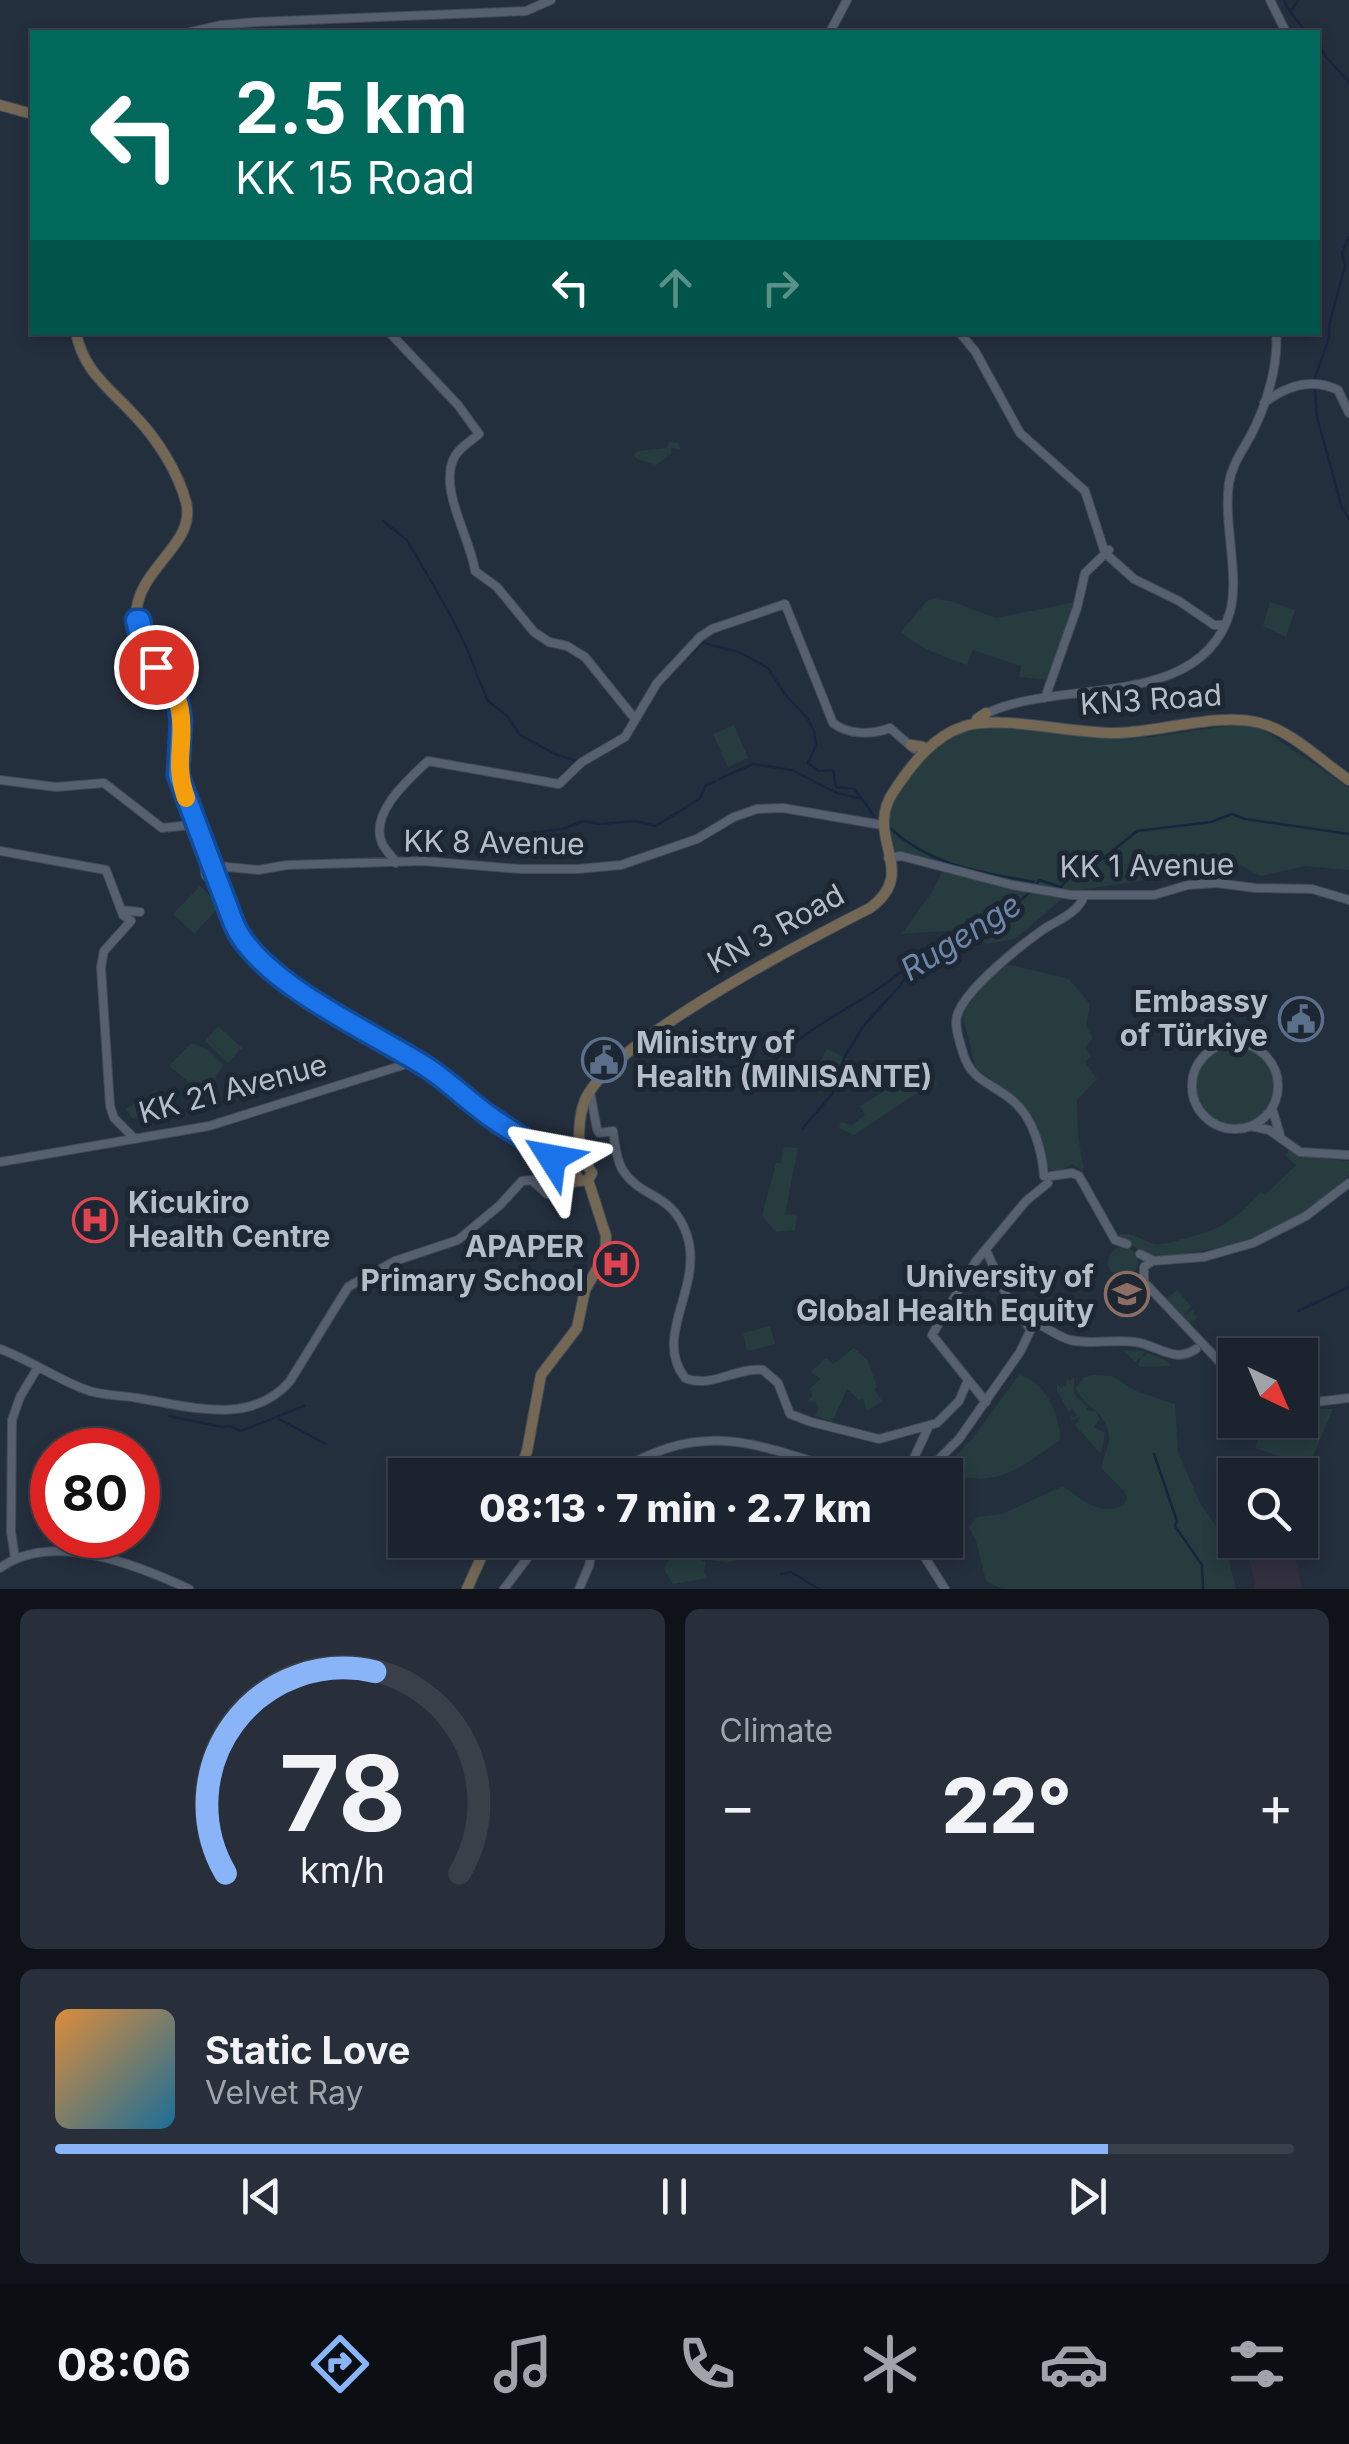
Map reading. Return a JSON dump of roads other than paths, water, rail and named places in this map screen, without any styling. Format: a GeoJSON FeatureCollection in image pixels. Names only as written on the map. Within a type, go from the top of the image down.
{"type":"FeatureCollection","features":[{"type":"Feature","properties":{"kind":"highway"},"geometry":{"type":"LineString","coordinates":[[0,103],[30,111]]}},
{"type":"Feature","properties":{"kind":"highway"},"geometry":{"type":"LineString","coordinates":[[79,335],[88,368],[153,438],[187,506],[184,529],[140,592],[138,620],[146,653],[172,692],[180,721],[178,775],[191,818],[246,951],[348,1026],[414,1062],[494,1120],[582,1174]]}},
{"type":"Feature","properties":{"kind":"highway"},"geometry":{"type":"LineString","coordinates":[[890,857],[877,822],[892,787],[916,753],[939,734],[981,718],[1141,731],[1222,717],[1258,719],[1287,731],[1349,779]]}},
{"type":"Feature","properties":{"kind":"highway","name":"KN3 Road"},"geometry":{"type":"LineString","coordinates":[[1141,731],[1241,720],[1275,728],[1313,759],[1349,779]]}},
{"type":"Feature","properties":{"kind":"highway"},"geometry":{"type":"LineString","coordinates":[[877,822],[916,753]]}},
{"type":"Feature","properties":{"kind":"highway"},"geometry":{"type":"LineString","coordinates":[[191,818],[215,871],[230,920]]}},
{"type":"Feature","properties":{"kind":"highway"},"geometry":{"type":"LineString","coordinates":[[204,850],[220,893]]}},
{"type":"Feature","properties":{"kind":"highway","name":"KN 3 Road"},"geometry":{"type":"LineString","coordinates":[[588,1096],[640,1040],[668,1018],[874,902],[887,884],[890,857]]}},
{"type":"Feature","properties":{"kind":"highway"},"geometry":{"type":"LineString","coordinates":[[522,1458],[536,1375],[542,1362],[572,1329],[583,1282],[601,1250],[601,1235],[582,1174],[578,1119],[588,1096]]}},
{"type":"Feature","properties":{"kind":"highway"},"geometry":{"type":"LineString","coordinates":[[580,1150],[593,1166],[582,1174]]}},
{"type":"Feature","properties":{"kind":"highway"},"geometry":{"type":"LineString","coordinates":[[464,1589],[479,1558]]}},
{"type":"Feature","properties":{"kind":"main road"},"geometry":{"type":"LineString","coordinates":[[202,30],[244,22],[526,11],[550,0]]}},
{"type":"Feature","properties":{"kind":"main road"},"geometry":{"type":"LineString","coordinates":[[831,30],[846,0]]}},
{"type":"Feature","properties":{"kind":"main road"},"geometry":{"type":"LineString","coordinates":[[1270,0],[1285,30]]}},
{"type":"Feature","properties":{"kind":"main road"},"geometry":{"type":"LineString","coordinates":[[391,335],[479,434],[456,455],[452,496],[474,554],[475,571],[497,587],[534,632],[585,657],[604,677],[632,719]]}},
{"type":"Feature","properties":{"kind":"main road"},"geometry":{"type":"LineString","coordinates":[[961,335],[975,351],[1020,432],[1085,491],[1105,551],[1134,579],[1214,624],[1224,625]]}},
{"type":"Feature","properties":{"kind":"main road"},"geometry":{"type":"LineString","coordinates":[[981,718],[1045,698],[1127,686],[1179,671],[1199,659],[1224,625],[1231,602],[1229,486],[1234,464],[1264,403],[1275,362],[1276,335]]}},
{"type":"Feature","properties":{"kind":"main road"},"geometry":{"type":"LineString","coordinates":[[1264,403],[1284,388],[1316,385],[1338,390],[1349,414]]}},
{"type":"Feature","properties":{"kind":"main road"},"geometry":{"type":"LineString","coordinates":[[1045,698],[1078,603],[1083,577],[1105,551]]}},
{"type":"Feature","properties":{"kind":"main road"},"geometry":{"type":"LineString","coordinates":[[396,863],[382,844],[380,829],[397,793],[428,761],[556,785],[582,762],[620,742],[657,683],[700,636],[785,604],[833,724],[846,731],[890,728],[916,753]]}},
{"type":"Feature","properties":{"kind":"main road"},"geometry":{"type":"LineString","coordinates":[[0,780],[56,786],[104,783],[162,828],[191,818]]}},
{"type":"Feature","properties":{"kind":"main road","name":"KK 8 Avenue"},"geometry":{"type":"LineString","coordinates":[[215,871],[396,863],[560,870],[621,864],[697,839],[745,813],[771,808],[877,822]]}},
{"type":"Feature","properties":{"kind":"main road"},"geometry":{"type":"LineString","coordinates":[[0,851],[106,870],[125,918]]}},
{"type":"Feature","properties":{"kind":"main road","name":"KK 1 Avenue"},"geometry":{"type":"LineString","coordinates":[[890,857],[902,856],[1012,884],[1084,896],[1154,895],[1207,883],[1312,888],[1349,900]]}},
{"type":"Feature","properties":{"kind":"main road"},"geometry":{"type":"LineString","coordinates":[[1046,1178],[1032,1128],[1024,1114],[1011,1099],[978,1079],[969,1068],[956,1021],[963,1004],[1002,964],[1040,932],[1080,906],[1084,896]]}},
{"type":"Feature","properties":{"kind":"main road"},"geometry":{"type":"LineString","coordinates":[[135,1139],[114,1118],[110,1106],[101,984],[104,951],[125,918],[140,912]]}},
{"type":"Feature","properties":{"kind":"main road"},"geometry":{"type":"LineString","coordinates":[[1327,1153],[1308,1152],[1290,1144],[1276,1130],[1272,1108],[1278,1084],[1274,1067],[1264,1054],[1250,1045],[1233,1042],[1206,1052],[1191,1089],[1198,1109],[1208,1120],[1222,1127],[1269,1130],[1294,1150],[1327,1153],[1348,1156]]}},
{"type":"Feature","properties":{"kind":"main road","name":"KK 21 Avenue"},"geometry":{"type":"LineString","coordinates":[[0,1162],[209,1126],[414,1062]]}},
{"type":"Feature","properties":{"kind":"main road"},"geometry":{"type":"LineString","coordinates":[[588,1096],[598,1132],[613,1131],[624,1172],[670,1205],[688,1240],[686,1300],[673,1341],[677,1366],[685,1378],[702,1382],[758,1369],[778,1383],[790,1414],[873,1440],[928,1428],[949,1412],[968,1380]]}},
{"type":"Feature","properties":{"kind":"main road"},"geometry":{"type":"LineString","coordinates":[[1251,1126],[1272,1108]]}},
{"type":"Feature","properties":{"kind":"main road"},"geometry":{"type":"LineString","coordinates":[[0,1350],[37,1370],[94,1392],[186,1408],[242,1410],[261,1405],[290,1381],[348,1287],[395,1261],[458,1240],[522,1182],[532,1180],[547,1194],[582,1174]]}},
{"type":"Feature","properties":{"kind":"main road"},"geometry":{"type":"LineString","coordinates":[[1075,1174],[1096,1210]]}},
{"type":"Feature","properties":{"kind":"main road"},"geometry":{"type":"LineString","coordinates":[[986,1402],[932,1336],[986,1250],[1046,1178],[1075,1174],[1082,1178],[1116,1240],[1127,1244]]}},
{"type":"Feature","properties":{"kind":"main road"},"geometry":{"type":"LineString","coordinates":[[1140,1254],[1150,1259],[1204,1254],[1246,1244],[1302,1215],[1349,1182]]}},
{"type":"Feature","properties":{"kind":"main road"},"geometry":{"type":"LineString","coordinates":[[1201,1350],[1189,1331],[1144,1282],[1142,1274],[1152,1261],[1204,1257],[1254,1243],[1306,1216],[1349,1182]]}},
{"type":"Feature","properties":{"kind":"main road"},"geometry":{"type":"LineString","coordinates":[[986,1250],[1009,1302],[1033,1329],[1087,1346],[1138,1346],[1174,1359],[1201,1350]]}},
{"type":"Feature","properties":{"kind":"main road"},"geometry":{"type":"LineString","coordinates":[[1150,1259],[1141,1268],[1141,1282],[1218,1365]]}},
{"type":"Feature","properties":{"kind":"main road"},"geometry":{"type":"LineString","coordinates":[[1033,1329],[1088,1343],[1140,1343],[1175,1356],[1201,1350]]}},
{"type":"Feature","properties":{"kind":"main road"},"geometry":{"type":"LineString","coordinates":[[937,1458],[946,1453],[986,1402],[1033,1329]]}},
{"type":"Feature","properties":{"kind":"main road"},"geometry":{"type":"LineString","coordinates":[[942,1458],[959,1444],[1033,1329]]}},
{"type":"Feature","properties":{"kind":"main road"},"geometry":{"type":"LineString","coordinates":[[15,1558],[10,1516],[12,1420],[37,1370]]}},
{"type":"Feature","properties":{"kind":"main road"},"geometry":{"type":"LineString","coordinates":[[1318,1404],[1349,1400]]}},
{"type":"Feature","properties":{"kind":"main road"},"geometry":{"type":"LineString","coordinates":[[915,1458],[928,1428]]}},
{"type":"Feature","properties":{"kind":"main road"},"geometry":{"type":"LineString","coordinates":[[644,1458],[664,1447],[704,1440],[738,1442],[795,1458]]}},
{"type":"Feature","properties":{"kind":"main road"},"geometry":{"type":"LineString","coordinates":[[738,1442],[789,1458]]}},
{"type":"Feature","properties":{"kind":"main road"},"geometry":{"type":"LineString","coordinates":[[0,1568],[15,1558],[45,1552],[82,1555],[139,1570],[188,1589]]}},
{"type":"Feature","properties":{"kind":"main road"},"geometry":{"type":"LineString","coordinates":[[502,1589],[525,1558]]}},
{"type":"Feature","properties":{"kind":"main road"},"geometry":{"type":"LineString","coordinates":[[579,1589],[591,1558]]}},
{"type":"Feature","properties":{"kind":"main road"},"geometry":{"type":"LineString","coordinates":[[925,1558],[945,1589]]}},
{"type":"Feature","properties":{"kind":"waterway"},"geometry":{"type":"LineString","coordinates":[[1284,0],[1304,30]]}},
{"type":"Feature","properties":{"kind":"waterway"},"geometry":{"type":"LineString","coordinates":[[1291,11],[1298,0]]}},
{"type":"Feature","properties":{"kind":"waterway"},"geometry":{"type":"LineString","coordinates":[[1320,46],[1349,82]]}},
{"type":"Feature","properties":{"kind":"waterway"},"geometry":{"type":"LineString","coordinates":[[1349,237],[1342,253],[1345,266],[1329,338],[1314,381],[1317,417],[1342,508],[1349,519]]}},
{"type":"Feature","properties":{"kind":"waterway"},"geometry":{"type":"LineString","coordinates":[[383,521],[407,540],[428,576]]}},
{"type":"Feature","properties":{"kind":"waterway"},"geometry":{"type":"LineString","coordinates":[[430,579],[476,671]]}},
{"type":"Feature","properties":{"kind":"waterway"},"geometry":{"type":"LineString","coordinates":[[684,657],[702,642],[714,646]]}},
{"type":"Feature","properties":{"kind":"waterway"},"geometry":{"type":"LineString","coordinates":[[715,646],[739,652],[768,668],[814,731],[816,745],[808,763],[818,771],[833,770],[836,787],[854,789],[862,799]]}},
{"type":"Feature","properties":{"kind":"waterway"},"geometry":{"type":"LineString","coordinates":[[476,673],[488,701],[507,716],[520,735],[579,762]]}},
{"type":"Feature","properties":{"kind":"waterway"},"geometry":{"type":"LineString","coordinates":[[719,779],[753,764],[792,770],[837,793],[862,799],[874,816]]}},
{"type":"Feature","properties":{"kind":"waterway"},"geometry":{"type":"LineString","coordinates":[[524,834],[562,829],[583,821],[635,821],[656,826],[699,799],[706,785],[714,782]]}},
{"type":"Feature","properties":{"kind":"waterway","name":"Rugenge"},"geometry":{"type":"LineString","coordinates":[[776,1059],[939,945],[1015,904],[1039,880],[1061,887],[1070,876],[1104,858],[1137,831],[1211,822],[1232,814],[1349,834]]}},
{"type":"Feature","properties":{"kind":"waterway"},"geometry":{"type":"LineString","coordinates":[[890,828],[940,859],[976,871],[1034,882]]}},
{"type":"Feature","properties":{"kind":"waterway"},"geometry":{"type":"LineString","coordinates":[[803,1128],[833,1093],[844,1058],[864,1025],[916,963]]}},
{"type":"Feature","properties":{"kind":"waterway","name":"Rugenge"},"geometry":{"type":"LineString","coordinates":[[716,1064],[730,1067],[774,1060]]}},
{"type":"Feature","properties":{"kind":"waterway"},"geometry":{"type":"LineString","coordinates":[[1298,1311],[1349,1287]]}},
{"type":"Feature","properties":{"kind":"waterway"},"geometry":{"type":"LineString","coordinates":[[169,1416],[241,1431],[304,1406]]}},
{"type":"Feature","properties":{"kind":"waterway"},"geometry":{"type":"LineString","coordinates":[[279,1419],[326,1444]]}},
{"type":"Feature","properties":{"kind":"waterway"},"geometry":{"type":"LineString","coordinates":[[1154,1454],[1177,1521],[1175,1526],[1202,1565],[1203,1589]]}},
{"type":"Feature","properties":{"kind":"waterway"},"geometry":{"type":"LineString","coordinates":[[781,1574],[791,1572],[819,1589]]}},
{"type":"Feature","properties":{"kind":"place","name":"Embassy of Türkiye"},"geometry":{"type":"Point","coordinates":[1301,1019]}},
{"type":"Feature","properties":{"kind":"place","name":"Ministry of Health (MINISANTE)"},"geometry":{"type":"Point","coordinates":[604,1060]}},
{"type":"Feature","properties":{"kind":"place","name":"Kicukiro Health Centre"},"geometry":{"type":"Point","coordinates":[95,1220]}},
{"type":"Feature","properties":{"kind":"place","name":"APAPER Primary School"},"geometry":{"type":"Point","coordinates":[616,1264]}},
{"type":"Feature","properties":{"kind":"place","name":"University of Global Health Equity"},"geometry":{"type":"Point","coordinates":[1127,1294]}}]}
